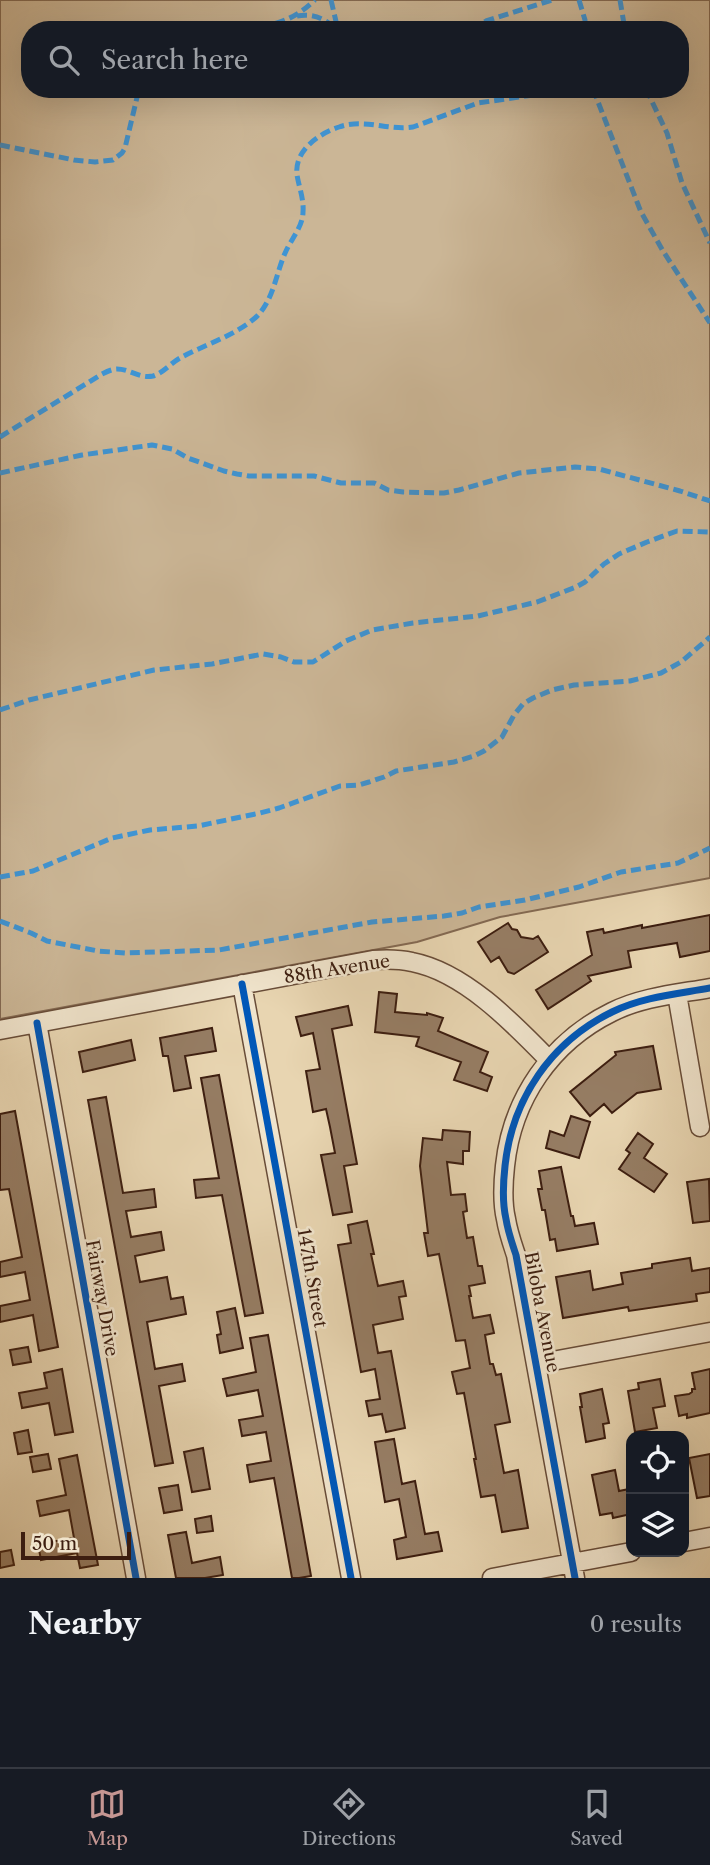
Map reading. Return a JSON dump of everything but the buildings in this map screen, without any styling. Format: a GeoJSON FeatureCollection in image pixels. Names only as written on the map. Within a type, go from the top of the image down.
{"type":"FeatureCollection","features":[{"type":"Feature","properties":{"kind":"street","name":"88th Avenue"},"geometry":{"type":"LineString","coordinates":[[0,1030],[373,960],[391,959],[414,962],[462,983],[529,1039],[549,1060]]}},
{"type":"Feature","properties":{"kind":"street","name":"147th Street"},"geometry":{"type":"LineString","coordinates":[[242,984],[351,1578]]}},
{"type":"Feature","properties":{"kind":"street"},"geometry":{"type":"LineString","coordinates":[[549,1060],[579,1032],[613,1012],[652,999],[710,988]]}},
{"type":"Feature","properties":{"kind":"street"},"geometry":{"type":"LineString","coordinates":[[677,994],[701,1126]]}},
{"type":"Feature","properties":{"kind":"street","name":"Fairway Drive"},"geometry":{"type":"LineString","coordinates":[[37,1023],[136,1578]]}},
{"type":"Feature","properties":{"kind":"street","name":"Biloba Avenue"},"geometry":{"type":"LineString","coordinates":[[549,1060],[523,1099],[512,1125],[506,1150],[505,1218],[516,1255],[573,1570]]}},
{"type":"Feature","properties":{"kind":"street"},"geometry":{"type":"LineString","coordinates":[[536,1364],[710,1332]]}},
{"type":"Feature","properties":{"kind":"street"},"geometry":{"type":"LineString","coordinates":[[689,1541],[710,1538]]}},
{"type":"Feature","properties":{"kind":"street"},"geometry":{"type":"LineString","coordinates":[[492,1578],[573,1570],[626,1554]]}},
{"type":"Feature","properties":{"kind":"shaded area"},"geometry":{"type":"Polygon","coordinates":[[[0,0],[710,0],[710,878],[500,917],[417,942],[0,1019],[0,0]]]}},
{"type":"Feature","properties":{"kind":"marked path"},"geometry":{"type":"LineString","coordinates":[[283,21],[296,15],[315,0]]}},
{"type":"Feature","properties":{"kind":"marked path"},"geometry":{"type":"LineString","coordinates":[[331,0],[336,21]]}},
{"type":"Feature","properties":{"kind":"marked path"},"geometry":{"type":"LineString","coordinates":[[486,21],[552,0]]}},
{"type":"Feature","properties":{"kind":"marked path"},"geometry":{"type":"LineString","coordinates":[[579,0],[585,21]]}},
{"type":"Feature","properties":{"kind":"marked path"},"geometry":{"type":"LineString","coordinates":[[620,0],[624,21]]}},
{"type":"Feature","properties":{"kind":"marked path"},"geometry":{"type":"LineString","coordinates":[[297,16],[309,15],[324,21]]}},
{"type":"Feature","properties":{"kind":"marked path"},"geometry":{"type":"LineString","coordinates":[[0,145],[74,160],[113,160],[125,148],[137,98]]}},
{"type":"Feature","properties":{"kind":"marked path"},"geometry":{"type":"LineString","coordinates":[[0,437],[105,372],[117,369],[153,376],[180,358],[228,335],[255,318],[266,303],[286,251],[301,222],[303,202],[297,175],[299,158],[303,151],[323,134],[339,127],[358,124],[413,127],[478,103],[513,98]]}},
{"type":"Feature","properties":{"kind":"marked path"},"geometry":{"type":"LineString","coordinates":[[597,98],[641,212],[710,323]]}},
{"type":"Feature","properties":{"kind":"marked path"},"geometry":{"type":"LineString","coordinates":[[650,98],[667,133],[682,183],[710,243]]}},
{"type":"Feature","properties":{"kind":"marked path"},"geometry":{"type":"LineString","coordinates":[[0,473],[82,455],[152,445],[172,449],[188,458],[237,474],[314,476],[341,483],[374,483],[388,490],[403,492],[444,493],[519,473],[575,467],[599,469],[710,501]]}},
{"type":"Feature","properties":{"kind":"marked path"},"geometry":{"type":"LineString","coordinates":[[0,710],[29,700],[154,670],[212,664],[263,654],[294,662],[313,662],[346,641],[372,630],[478,616],[537,602],[576,587],[619,554],[647,542],[677,531],[710,532]]}},
{"type":"Feature","properties":{"kind":"marked path"},"geometry":{"type":"LineString","coordinates":[[0,877],[33,871],[112,838],[150,830],[198,826],[260,813],[340,786],[369,782],[396,771],[454,762],[474,756],[502,737],[514,715],[523,704],[533,698],[574,685],[630,681],[661,673],[681,662],[710,637]]}},
{"type":"Feature","properties":{"kind":"marked path"},"geometry":{"type":"LineString","coordinates":[[0,921],[47,941],[98,951],[125,953],[219,950],[372,922],[444,916],[525,900],[579,887],[621,872],[678,863],[710,848]]}},
{"type":"Feature","properties":{"kind":"cycle path"},"geometry":{"type":"LineString","coordinates":[[242,984],[351,1578]]}},
{"type":"Feature","properties":{"kind":"cycle path"},"geometry":{"type":"LineString","coordinates":[[575,1578],[516,1255],[503,1200],[509,1141],[516,1118],[538,1075],[553,1056],[590,1024],[635,1003],[710,988]]}},
{"type":"Feature","properties":{"kind":"cycle path"},"geometry":{"type":"LineString","coordinates":[[37,1023],[136,1578]]}}]}
